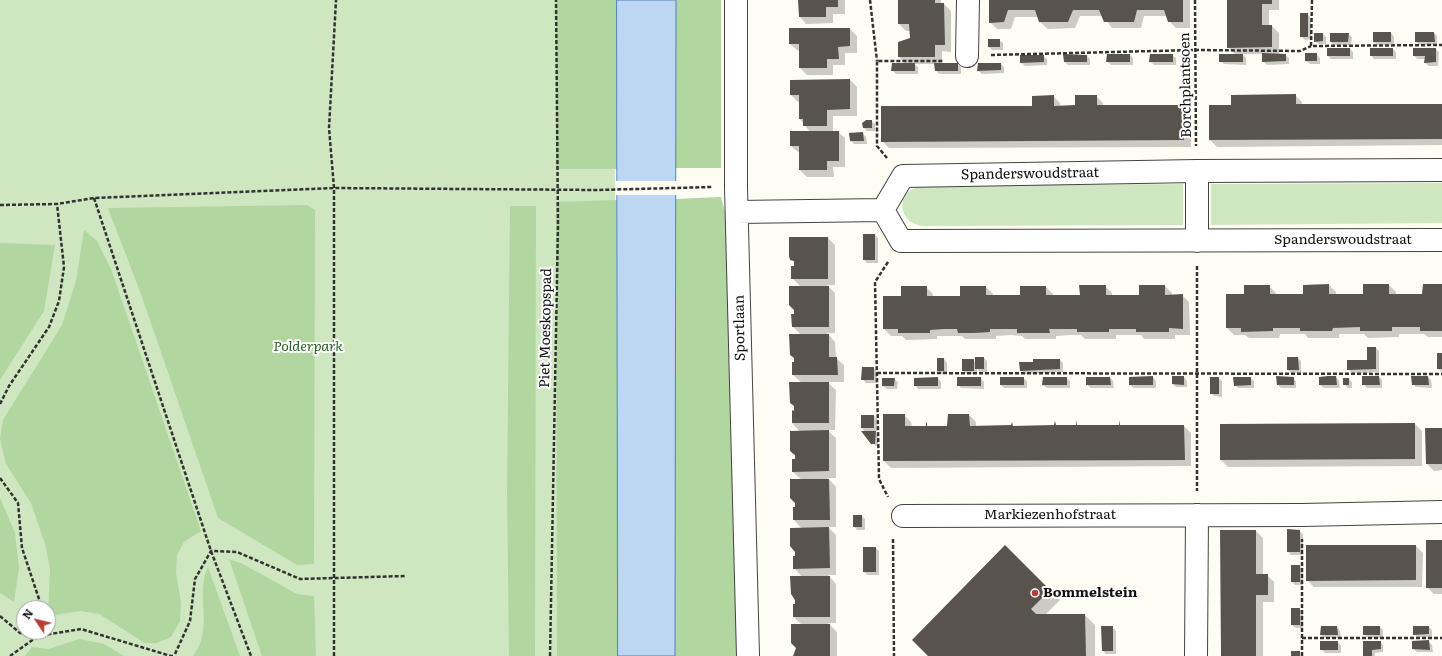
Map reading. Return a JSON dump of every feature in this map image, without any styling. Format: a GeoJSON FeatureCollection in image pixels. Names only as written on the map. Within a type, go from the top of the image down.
{"type":"FeatureCollection","features":[{"type":"Feature","properties":{"kind":"street","name":"Sportlaan"},"geometry":{"type":"LineString","coordinates":[[736,0],[737,212],[748,656]]}},
{"type":"Feature","properties":{"kind":"street"},"geometry":{"type":"LineString","coordinates":[[967,56],[968,0]]}},
{"type":"Feature","properties":{"kind":"street","name":"Spanderswoudstraat"},"geometry":{"type":"LineString","coordinates":[[903,176],[1197,171],[1442,170]]}},
{"type":"Feature","properties":{"kind":"street"},"geometry":{"type":"LineString","coordinates":[[1196,240],[1197,171]]}},
{"type":"Feature","properties":{"kind":"street"},"geometry":{"type":"LineString","coordinates":[[883,210],[903,176]]}},
{"type":"Feature","properties":{"kind":"street"},"geometry":{"type":"LineString","coordinates":[[737,212],[883,210]]}},
{"type":"Feature","properties":{"kind":"street"},"geometry":{"type":"LineString","coordinates":[[883,210],[901,240]]}},
{"type":"Feature","properties":{"kind":"street","name":"Spanderswoudstraat"},"geometry":{"type":"LineString","coordinates":[[901,240],[1442,240]]}},
{"type":"Feature","properties":{"kind":"street","name":"Markiezenhofstraat"},"geometry":{"type":"LineString","coordinates":[[898,524],[1197,515],[1302,515],[1442,512]]}},
{"type":"Feature","properties":{"kind":"street"},"geometry":{"type":"LineString","coordinates":[[1196,656],[1197,515]]}},
{"type":"Feature","properties":{"kind":"path"},"geometry":{"type":"LineString","coordinates":[[334,656],[334,188],[329,128],[336,0]]}},
{"type":"Feature","properties":{"kind":"path","name":"Piet Moeskopspad"},"geometry":{"type":"LineString","coordinates":[[550,656],[558,189],[556,0]]}},
{"type":"Feature","properties":{"kind":"path"},"geometry":{"type":"LineString","coordinates":[[870,0],[877,61],[877,146],[903,176]]}},
{"type":"Feature","properties":{"kind":"path","name":"Borchplantsoen"},"geometry":{"type":"LineString","coordinates":[[1195,0],[1197,171]]}},
{"type":"Feature","properties":{"kind":"path"},"geometry":{"type":"LineString","coordinates":[[1312,0],[1312,46]]}},
{"type":"Feature","properties":{"kind":"path"},"geometry":{"type":"LineString","coordinates":[[877,61],[956,61],[967,56],[1195,50],[1300,51],[1312,46],[1442,45]]}},
{"type":"Feature","properties":{"kind":"path"},"geometry":{"type":"LineString","coordinates":[[0,205],[57,204],[94,198],[334,188],[597,190],[686,187]]}},
{"type":"Feature","properties":{"kind":"path"},"geometry":{"type":"LineString","coordinates":[[94,198],[211,551],[251,656]]}},
{"type":"Feature","properties":{"kind":"path"},"geometry":{"type":"LineString","coordinates":[[0,404],[9,386],[49,327],[59,301],[64,267],[57,204]]}},
{"type":"Feature","properties":{"kind":"path"},"geometry":{"type":"LineString","coordinates":[[889,498],[879,479],[875,282],[901,240]]}},
{"type":"Feature","properties":{"kind":"path"},"geometry":{"type":"LineString","coordinates":[[1196,240],[1197,515]]}},
{"type":"Feature","properties":{"kind":"path"},"geometry":{"type":"LineString","coordinates":[[877,373],[1442,374]]}},
{"type":"Feature","properties":{"kind":"path"},"geometry":{"type":"LineString","coordinates":[[0,478],[18,503],[22,548],[39,600]]}},
{"type":"Feature","properties":{"kind":"path"},"geometry":{"type":"LineString","coordinates":[[1302,515],[1302,656]]}},
{"type":"Feature","properties":{"kind":"path"},"geometry":{"type":"LineString","coordinates":[[894,656],[898,524]]}},
{"type":"Feature","properties":{"kind":"path"},"geometry":{"type":"LineString","coordinates":[[211,551],[237,552],[300,579],[405,576]]}},
{"type":"Feature","properties":{"kind":"path"},"geometry":{"type":"LineString","coordinates":[[56,633],[81,629],[171,656],[175,655],[190,621],[195,579],[211,551]]}},
{"type":"Feature","properties":{"kind":"path"},"geometry":{"type":"LineString","coordinates":[[0,616],[16,630]]}},
{"type":"Feature","properties":{"kind":"path"},"geometry":{"type":"LineString","coordinates":[[1302,638],[1442,638]]}},
{"type":"Feature","properties":{"kind":"path"},"geometry":{"type":"LineString","coordinates":[[10,656],[32,640]]}},
{"type":"Feature","properties":{"kind":"green space","name":"Polderpark"},"geometry":{"type":"Polygon","coordinates":[[[0,0],[613,0],[620,656],[0,656],[0,0]]]}},
{"type":"Feature","properties":{"kind":"green space"},"geometry":{"type":"Polygon","coordinates":[[[556,0],[617,0],[617,169],[556,169],[556,0]]]}},
{"type":"Feature","properties":{"kind":"green space"},"geometry":{"type":"Polygon","coordinates":[[[676,0],[721,0],[721,168],[675,168],[676,0]]]}},
{"type":"Feature","properties":{"kind":"green space"},"geometry":{"type":"Polygon","coordinates":[[[1442,183],[1442,223],[1211,225],[1211,184],[1442,183]]]}},
{"type":"Feature","properties":{"kind":"green space"},"geometry":{"type":"Polygon","coordinates":[[[1183,184],[1183,225],[922,226],[908,219],[902,206],[903,200],[907,194],[913,189],[921,186],[1183,184]]]}},
{"type":"Feature","properties":{"kind":"green space"},"geometry":{"type":"Polygon","coordinates":[[[721,197],[727,219],[749,656],[675,656],[675,199],[721,197]]]}},
{"type":"Feature","properties":{"kind":"green space"},"geometry":{"type":"Polygon","coordinates":[[[617,200],[618,656],[557,656],[556,202],[617,200]]]}},
{"type":"Feature","properties":{"kind":"green space"},"geometry":{"type":"Polygon","coordinates":[[[307,205],[315,210],[314,564],[297,565],[218,518],[142,297],[108,208],[307,205]]]}},
{"type":"Feature","properties":{"kind":"green space"},"geometry":{"type":"Polygon","coordinates":[[[510,206],[536,206],[535,656],[509,656],[507,490],[510,206]]]}},
{"type":"Feature","properties":{"kind":"green space"},"geometry":{"type":"Polygon","coordinates":[[[84,230],[97,241],[111,269],[201,531],[184,542],[177,555],[176,573],[181,602],[180,621],[171,637],[157,643],[145,643],[99,614],[81,611],[56,615],[56,600],[49,600],[50,569],[45,544],[31,503],[6,464],[0,439],[3,420],[62,325],[76,281],[84,230]]]}},
{"type":"Feature","properties":{"kind":"green space"},"geometry":{"type":"Polygon","coordinates":[[[0,243],[55,245],[44,311],[0,380],[0,243]]]}},
{"type":"Feature","properties":{"kind":"green space"},"geometry":{"type":"Polygon","coordinates":[[[0,498],[15,533],[19,568],[14,602],[0,593],[0,498]]]}},
{"type":"Feature","properties":{"kind":"green space"},"geometry":{"type":"Polygon","coordinates":[[[229,559],[243,564],[297,594],[314,596],[316,656],[262,656],[229,559]]]}},
{"type":"Feature","properties":{"kind":"green space"},"geometry":{"type":"Polygon","coordinates":[[[208,567],[240,656],[193,656],[203,634],[203,589],[204,578],[208,567]]]}},
{"type":"Feature","properties":{"kind":"green space"},"geometry":{"type":"Polygon","coordinates":[[[80,639],[104,644],[124,656],[25,656],[32,647],[48,649],[80,639]]]}},
{"type":"Feature","properties":{"kind":"water"},"geometry":{"type":"Polygon","coordinates":[[[617,0],[676,0],[675,656],[618,656],[617,0]]]}},
{"type":"Feature","properties":{"kind":"pier"},"geometry":{"type":"Polygon","coordinates":[[[615,181],[677,181],[677,195],[615,195],[615,181]]]}},
{"type":"Feature","properties":{"kind":"building"},"geometry":{"type":"Polygon","coordinates":[[[798,0],[838,0],[838,7],[826,7],[826,17],[799,17],[798,0]]]}},
{"type":"Feature","properties":{"kind":"building"},"geometry":{"type":"Polygon","coordinates":[[[898,0],[935,0],[935,3],[944,3],[945,45],[935,45],[935,57],[898,57],[898,42],[910,38],[909,24],[898,24],[898,0]]]}},
{"type":"Feature","properties":{"kind":"building"},"geometry":{"type":"Polygon","coordinates":[[[989,0],[1183,0],[1183,22],[1168,22],[1164,10],[1137,10],[1134,22],[1104,22],[1099,10],[1073,10],[1068,22],[1039,22],[1035,10],[1008,10],[1004,22],[989,23],[989,0]]]}},
{"type":"Feature","properties":{"kind":"building"},"geometry":{"type":"Polygon","coordinates":[[[1227,0],[1272,0],[1272,4],[1262,4],[1262,25],[1272,25],[1272,47],[1227,48],[1227,0]]]}},
{"type":"Feature","properties":{"kind":"building"},"geometry":{"type":"Polygon","coordinates":[[[1300,13],[1308,13],[1308,37],[1300,37],[1300,13]]]}},
{"type":"Feature","properties":{"kind":"building"},"geometry":{"type":"Polygon","coordinates":[[[789,28],[850,28],[850,46],[838,47],[839,59],[827,59],[827,68],[799,68],[799,44],[789,44],[789,28]]]}},
{"type":"Feature","properties":{"kind":"building"},"geometry":{"type":"Polygon","coordinates":[[[1373,32],[1391,32],[1391,42],[1373,42],[1373,32]]]}},
{"type":"Feature","properties":{"kind":"building"},"geometry":{"type":"Polygon","coordinates":[[[1415,32],[1434,32],[1435,42],[1415,42],[1415,32]]]}},
{"type":"Feature","properties":{"kind":"building"},"geometry":{"type":"Polygon","coordinates":[[[1314,33],[1323,33],[1323,41],[1314,42],[1314,33]]]}},
{"type":"Feature","properties":{"kind":"building"},"geometry":{"type":"Polygon","coordinates":[[[1330,33],[1349,33],[1348,42],[1330,42],[1330,33]]]}},
{"type":"Feature","properties":{"kind":"building"},"geometry":{"type":"Polygon","coordinates":[[[988,39],[1000,39],[1000,47],[988,47],[988,39]]]}},
{"type":"Feature","properties":{"kind":"building"},"geometry":{"type":"Polygon","coordinates":[[[1327,48],[1350,48],[1350,56],[1327,56],[1327,48]]]}},
{"type":"Feature","properties":{"kind":"building"},"geometry":{"type":"Polygon","coordinates":[[[1370,48],[1393,48],[1393,56],[1370,56],[1370,48]]]}},
{"type":"Feature","properties":{"kind":"building"},"geometry":{"type":"Polygon","coordinates":[[[1413,48],[1436,48],[1436,62],[1424,63],[1425,56],[1413,56],[1413,48]]]}},
{"type":"Feature","properties":{"kind":"building"},"geometry":{"type":"Polygon","coordinates":[[[1262,53],[1286,54],[1286,61],[1262,62],[1262,53]]]}},
{"type":"Feature","properties":{"kind":"building"},"geometry":{"type":"Polygon","coordinates":[[[1305,53],[1317,53],[1317,61],[1305,61],[1305,53]]]}},
{"type":"Feature","properties":{"kind":"building"},"geometry":{"type":"Polygon","coordinates":[[[1063,54],[1087,55],[1087,62],[1064,62],[1063,54]]]}},
{"type":"Feature","properties":{"kind":"building"},"geometry":{"type":"Polygon","coordinates":[[[1107,54],[1130,54],[1130,62],[1106,62],[1107,54]]]}},
{"type":"Feature","properties":{"kind":"building"},"geometry":{"type":"Polygon","coordinates":[[[1150,54],[1173,54],[1173,62],[1149,62],[1150,54]]]}},
{"type":"Feature","properties":{"kind":"building"},"geometry":{"type":"Polygon","coordinates":[[[1219,54],[1243,54],[1243,62],[1219,62],[1219,54]]]}},
{"type":"Feature","properties":{"kind":"building"},"geometry":{"type":"Polygon","coordinates":[[[1020,55],[1044,55],[1044,62],[1020,63],[1020,55]]]}},
{"type":"Feature","properties":{"kind":"building"},"geometry":{"type":"Polygon","coordinates":[[[892,63],[915,63],[915,71],[891,71],[892,63]]]}},
{"type":"Feature","properties":{"kind":"building"},"geometry":{"type":"Polygon","coordinates":[[[934,63],[958,63],[958,71],[935,71],[934,63]]]}},
{"type":"Feature","properties":{"kind":"building"},"geometry":{"type":"Polygon","coordinates":[[[978,63],[1001,63],[1001,70],[977,71],[978,63]]]}},
{"type":"Feature","properties":{"kind":"building"},"geometry":{"type":"Polygon","coordinates":[[[850,79],[850,109],[827,110],[827,126],[803,126],[803,119],[799,119],[799,95],[790,95],[790,80],[850,79]]]}},
{"type":"Feature","properties":{"kind":"building"},"geometry":{"type":"Polygon","coordinates":[[[1296,94],[1296,104],[1442,104],[1442,139],[1209,140],[1209,105],[1231,105],[1231,95],[1296,94]]]}},
{"type":"Feature","properties":{"kind":"building"},"geometry":{"type":"Polygon","coordinates":[[[1054,95],[1054,106],[1075,105],[1075,95],[1097,95],[1097,105],[1184,105],[1184,140],[881,142],[881,106],[1032,106],[1032,96],[1054,95]]]}},
{"type":"Feature","properties":{"kind":"building"},"geometry":{"type":"Polygon","coordinates":[[[866,120],[872,120],[872,128],[863,128],[862,123],[866,120]]]}},
{"type":"Feature","properties":{"kind":"building"},"geometry":{"type":"Polygon","coordinates":[[[790,131],[839,131],[839,161],[827,161],[827,170],[799,170],[799,146],[790,146],[790,131]]]}},
{"type":"Feature","properties":{"kind":"building"},"geometry":{"type":"Polygon","coordinates":[[[863,132],[864,141],[850,141],[849,133],[863,132]]]}},
{"type":"Feature","properties":{"kind":"building"},"geometry":{"type":"Polygon","coordinates":[[[863,234],[875,234],[875,260],[863,260],[863,234]]]}},
{"type":"Feature","properties":{"kind":"building"},"geometry":{"type":"Polygon","coordinates":[[[789,237],[828,237],[828,279],[791,279],[791,266],[794,266],[794,261],[790,260],[789,256],[789,237]]]}},
{"type":"Feature","properties":{"kind":"building"},"geometry":{"type":"Polygon","coordinates":[[[1329,284],[1329,294],[1363,294],[1363,284],[1389,284],[1389,294],[1422,294],[1423,284],[1442,284],[1442,331],[1420,331],[1420,327],[1392,327],[1392,331],[1360,331],[1360,327],[1333,328],[1332,331],[1300,331],[1300,328],[1273,328],[1273,331],[1241,332],[1241,328],[1226,328],[1226,294],[1244,294],[1244,285],[1270,285],[1270,294],[1303,294],[1303,285],[1329,284]]]}},
{"type":"Feature","properties":{"kind":"building"},"geometry":{"type":"Polygon","coordinates":[[[1079,285],[1106,285],[1106,295],[1139,295],[1139,285],[1165,285],[1165,295],[1183,294],[1183,329],[1169,328],[1169,332],[1136,332],[1136,329],[1109,329],[1109,332],[1077,332],[1077,329],[1049,329],[1050,333],[1017,333],[1017,329],[990,329],[990,332],[958,333],[957,329],[944,329],[930,330],[930,333],[898,333],[898,329],[883,329],[883,296],[901,296],[901,286],[927,286],[927,296],[960,296],[960,286],[986,286],[986,295],[1020,295],[1020,286],[1046,286],[1046,295],[1080,295],[1079,285]]]}},
{"type":"Feature","properties":{"kind":"building"},"geometry":{"type":"Polygon","coordinates":[[[789,286],[829,286],[829,327],[792,327],[791,314],[794,314],[794,310],[789,305],[789,286]]]}},
{"type":"Feature","properties":{"kind":"building"},"geometry":{"type":"Polygon","coordinates":[[[789,334],[829,334],[829,357],[837,357],[838,375],[792,375],[792,362],[794,362],[794,358],[790,355],[789,334]]]}},
{"type":"Feature","properties":{"kind":"building"},"geometry":{"type":"Polygon","coordinates":[[[1367,347],[1376,347],[1376,369],[1347,370],[1347,360],[1367,360],[1367,347]]]}},
{"type":"Feature","properties":{"kind":"building"},"geometry":{"type":"Polygon","coordinates":[[[1437,353],[1442,353],[1442,369],[1437,369],[1437,353]]]}},
{"type":"Feature","properties":{"kind":"building"},"geometry":{"type":"Polygon","coordinates":[[[975,357],[984,357],[984,369],[975,369],[975,357]]]}},
{"type":"Feature","properties":{"kind":"building"},"geometry":{"type":"Polygon","coordinates":[[[1287,357],[1298,357],[1299,370],[1287,370],[1287,357]]]}},
{"type":"Feature","properties":{"kind":"building"},"geometry":{"type":"Polygon","coordinates":[[[937,358],[944,358],[944,371],[937,371],[937,358]]]}},
{"type":"Feature","properties":{"kind":"building"},"geometry":{"type":"Polygon","coordinates":[[[962,359],[974,359],[974,371],[962,371],[962,359]]]}},
{"type":"Feature","properties":{"kind":"building"},"geometry":{"type":"Polygon","coordinates":[[[1033,359],[1060,359],[1060,369],[1020,371],[1019,362],[1033,362],[1033,359]]]}},
{"type":"Feature","properties":{"kind":"building"},"geometry":{"type":"Polygon","coordinates":[[[862,367],[874,367],[874,380],[861,380],[862,367]]]}},
{"type":"Feature","properties":{"kind":"building"},"geometry":{"type":"Polygon","coordinates":[[[1153,376],[1153,385],[1129,385],[1129,377],[1153,376]]]}},
{"type":"Feature","properties":{"kind":"building"},"geometry":{"type":"Polygon","coordinates":[[[1172,376],[1184,376],[1184,385],[1172,384],[1172,376]]]}},
{"type":"Feature","properties":{"kind":"building"},"geometry":{"type":"Polygon","coordinates":[[[1276,376],[1294,377],[1294,385],[1277,385],[1276,376]]]}},
{"type":"Feature","properties":{"kind":"building"},"geometry":{"type":"Polygon","coordinates":[[[1336,376],[1337,385],[1319,385],[1319,377],[1336,376]]]}},
{"type":"Feature","properties":{"kind":"building"},"geometry":{"type":"Polygon","coordinates":[[[1362,376],[1379,376],[1380,385],[1362,385],[1362,376]]]}},
{"type":"Feature","properties":{"kind":"building"},"geometry":{"type":"Polygon","coordinates":[[[1411,376],[1428,376],[1429,385],[1412,385],[1411,376]]]}},
{"type":"Feature","properties":{"kind":"building"},"geometry":{"type":"Polygon","coordinates":[[[938,377],[938,386],[914,386],[914,378],[938,377]]]}},
{"type":"Feature","properties":{"kind":"building"},"geometry":{"type":"Polygon","coordinates":[[[957,377],[981,377],[981,386],[957,386],[957,377]]]}},
{"type":"Feature","properties":{"kind":"building"},"geometry":{"type":"Polygon","coordinates":[[[1000,377],[1024,377],[1024,385],[1000,385],[1000,377]]]}},
{"type":"Feature","properties":{"kind":"building"},"geometry":{"type":"Polygon","coordinates":[[[1043,377],[1067,377],[1067,385],[1042,385],[1043,377]]]}},
{"type":"Feature","properties":{"kind":"building"},"geometry":{"type":"Polygon","coordinates":[[[1086,377],[1110,377],[1111,385],[1086,385],[1086,377]]]}},
{"type":"Feature","properties":{"kind":"building"},"geometry":{"type":"Polygon","coordinates":[[[1210,377],[1219,377],[1219,394],[1210,394],[1210,377]]]}},
{"type":"Feature","properties":{"kind":"building"},"geometry":{"type":"Polygon","coordinates":[[[1233,377],[1251,377],[1251,385],[1234,386],[1233,377]]]}},
{"type":"Feature","properties":{"kind":"building"},"geometry":{"type":"Polygon","coordinates":[[[882,378],[895,378],[894,386],[882,386],[882,378]]]}},
{"type":"Feature","properties":{"kind":"building"},"geometry":{"type":"Polygon","coordinates":[[[1343,378],[1349,378],[1349,385],[1343,385],[1343,378]]]}},
{"type":"Feature","properties":{"kind":"building"},"geometry":{"type":"Polygon","coordinates":[[[789,382],[829,382],[829,423],[792,423],[792,410],[794,411],[794,406],[790,403],[789,382]]]}},
{"type":"Feature","properties":{"kind":"building"},"geometry":{"type":"Polygon","coordinates":[[[883,414],[905,414],[905,426],[926,426],[926,422],[927,426],[947,426],[948,414],[969,414],[970,426],[1011,425],[1012,422],[1013,426],[1054,425],[1055,421],[1056,425],[1076,425],[1077,420],[1077,425],[1119,425],[1119,420],[1120,425],[1184,425],[1185,460],[883,461],[883,414]]]}},
{"type":"Feature","properties":{"kind":"building"},"geometry":{"type":"Polygon","coordinates":[[[861,415],[874,415],[874,428],[861,428],[861,415]]]}},
{"type":"Feature","properties":{"kind":"building"},"geometry":{"type":"Polygon","coordinates":[[[1415,423],[1415,459],[1220,460],[1220,424],[1415,423]]]}},
{"type":"Feature","properties":{"kind":"building"},"geometry":{"type":"Polygon","coordinates":[[[1425,428],[1442,428],[1442,464],[1426,464],[1425,428]]]}},
{"type":"Feature","properties":{"kind":"building"},"geometry":{"type":"Polygon","coordinates":[[[829,430],[829,471],[792,472],[792,459],[795,459],[795,455],[790,451],[790,431],[829,430]]]}},
{"type":"Feature","properties":{"kind":"building"},"geometry":{"type":"Polygon","coordinates":[[[861,431],[876,431],[875,444],[871,444],[861,431]]]}},
{"type":"Feature","properties":{"kind":"building"},"geometry":{"type":"Polygon","coordinates":[[[790,479],[829,479],[830,520],[793,520],[793,507],[795,507],[795,503],[790,498],[790,479]]]}},
{"type":"Feature","properties":{"kind":"building"},"geometry":{"type":"Polygon","coordinates":[[[853,515],[862,515],[862,527],[853,527],[853,515]]]}},
{"type":"Feature","properties":{"kind":"building"},"geometry":{"type":"Polygon","coordinates":[[[829,527],[830,568],[793,569],[793,556],[795,556],[795,552],[790,546],[790,528],[829,527]]]}},
{"type":"Feature","properties":{"kind":"building"},"geometry":{"type":"Polygon","coordinates":[[[1287,529],[1300,530],[1300,552],[1287,552],[1287,529]]]}},
{"type":"Feature","properties":{"kind":"building"},"geometry":{"type":"Polygon","coordinates":[[[1220,530],[1256,530],[1256,574],[1268,574],[1268,595],[1256,595],[1256,656],[1221,656],[1220,530]]]}},
{"type":"Feature","properties":{"kind":"building"},"geometry":{"type":"Polygon","coordinates":[[[1426,540],[1442,540],[1442,588],[1426,588],[1426,540]]]}},
{"type":"Feature","properties":{"kind":"building"},"geometry":{"type":"Polygon","coordinates":[[[1005,545],[1050,590],[1031,609],[1036,614],[1085,614],[1086,656],[928,656],[912,640],[1005,545]]]}},
{"type":"Feature","properties":{"kind":"building"},"geometry":{"type":"Polygon","coordinates":[[[1306,545],[1416,545],[1416,580],[1306,581],[1306,545]]]}},
{"type":"Feature","properties":{"kind":"building"},"geometry":{"type":"Polygon","coordinates":[[[863,547],[876,547],[876,572],[863,572],[863,547]]]}},
{"type":"Feature","properties":{"kind":"building"},"geometry":{"type":"Polygon","coordinates":[[[1291,565],[1300,565],[1300,582],[1291,582],[1291,565]]]}},
{"type":"Feature","properties":{"kind":"building"},"geometry":{"type":"Polygon","coordinates":[[[790,576],[830,576],[830,617],[793,617],[793,604],[795,604],[795,600],[791,594],[790,576]]]}},
{"type":"Feature","properties":{"kind":"building"},"geometry":{"type":"Polygon","coordinates":[[[1291,608],[1300,608],[1300,625],[1291,625],[1291,608]]]}},
{"type":"Feature","properties":{"kind":"building"},"geometry":{"type":"Polygon","coordinates":[[[791,624],[830,624],[830,656],[793,656],[796,648],[791,643],[791,624]]]}},
{"type":"Feature","properties":{"kind":"building"},"geometry":{"type":"Polygon","coordinates":[[[1101,626],[1113,626],[1113,651],[1102,651],[1101,626]]]}},
{"type":"Feature","properties":{"kind":"building"},"geometry":{"type":"Polygon","coordinates":[[[1321,626],[1337,626],[1338,635],[1320,635],[1321,626]]]}},
{"type":"Feature","properties":{"kind":"building"},"geometry":{"type":"Polygon","coordinates":[[[1363,626],[1380,626],[1380,635],[1363,635],[1363,626]]]}},
{"type":"Feature","properties":{"kind":"building"},"geometry":{"type":"Polygon","coordinates":[[[1413,626],[1429,626],[1429,634],[1413,635],[1413,626]]]}},
{"type":"Feature","properties":{"kind":"building"},"geometry":{"type":"Polygon","coordinates":[[[1429,640],[1430,650],[1412,649],[1412,641],[1429,640]]]}},
{"type":"Feature","properties":{"kind":"building"},"geometry":{"type":"Polygon","coordinates":[[[1320,641],[1338,641],[1338,650],[1320,650],[1320,641]]]}},
{"type":"Feature","properties":{"kind":"building"},"geometry":{"type":"Polygon","coordinates":[[[1363,641],[1381,641],[1381,649],[1372,650],[1372,656],[1363,656],[1363,641]]]}},
{"type":"Feature","properties":{"kind":"building"},"geometry":{"type":"Polygon","coordinates":[[[1291,651],[1300,651],[1300,656],[1291,656],[1291,651]]]}},
{"type":"Feature","properties":{"kind":"place","name":"Bommelstein"},"geometry":{"type":"Point","coordinates":[1035,593]}}]}
